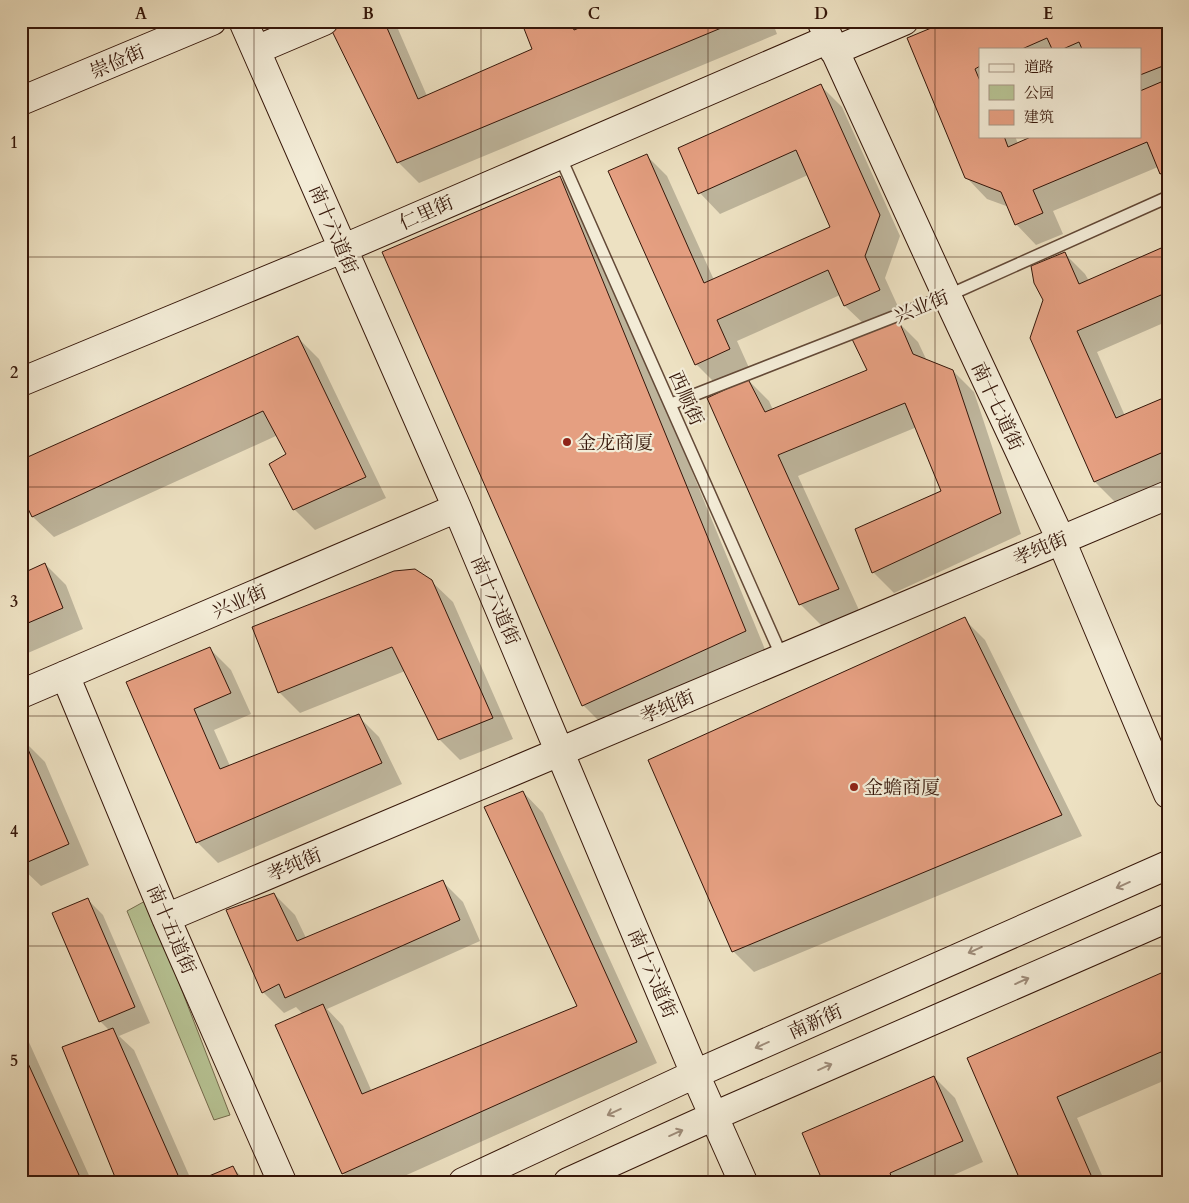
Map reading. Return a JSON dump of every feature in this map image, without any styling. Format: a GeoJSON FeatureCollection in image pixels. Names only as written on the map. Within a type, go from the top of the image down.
{"type":"FeatureCollection","features":[{"type":"Feature","properties":{"kind":"street","name":"崇俭街"},"geometry":{"type":"LineString","coordinates":[[21,101],[212,21]]}},
{"type":"Feature","properties":{"kind":"street","name":"南十六道街"},"geometry":{"type":"LineString","coordinates":[[243,21],[457,508],[743,1182]]}},
{"type":"Feature","properties":{"kind":"street"},"geometry":{"type":"LineString","coordinates":[[256,50],[324,21]]}},
{"type":"Feature","properties":{"kind":"street","name":"仁里街"},"geometry":{"type":"LineString","coordinates":[[21,382],[342,249],[828,37],[904,21]]}},
{"type":"Feature","properties":{"kind":"street","name":"南十七道街"},"geometry":{"type":"LineString","coordinates":[[828,37],[1061,540],[1168,794]]}},
{"type":"Feature","properties":{"kind":"street","name":"孝纯街"},"geometry":{"type":"LineString","coordinates":[[166,918],[1168,494]]}},
{"type":"Feature","properties":{"kind":"street","name":"兴业街"},"geometry":{"type":"LineString","coordinates":[[21,694],[457,508]]}},
{"type":"Feature","properties":{"kind":"street","name":"南十五道街"},"geometry":{"type":"LineString","coordinates":[[65,675],[166,918],[282,1182]]}},
{"type":"Feature","properties":{"kind":"street","name":"南新街"},"geometry":{"type":"LineString","coordinates":[[463,1182],[696,1074],[1168,865]]}},
{"type":"Feature","properties":{"kind":"street"},"geometry":{"type":"LineString","coordinates":[[568,1182],[714,1116],[1168,918]]}},
{"type":"Feature","properties":{"kind":"lane","name":"西顺街"},"geometry":{"type":"LineString","coordinates":[[559,154],[782,657]]}},
{"type":"Feature","properties":{"kind":"lane","name":"兴业街"},"geometry":{"type":"LineString","coordinates":[[671,404],[947,296],[1168,198]]}},
{"type":"Feature","properties":{"kind":"green space"},"geometry":{"type":"Polygon","coordinates":[[[147,900],[230,1115],[214,1120],[127,911],[147,900]]]}},
{"type":"Feature","properties":{"kind":"building"},"geometry":{"type":"Polygon","coordinates":[[[339,21],[384,21],[418,99],[532,49],[521,21],[570,21],[574,30],[596,21],[738,21],[397,163],[329,25],[339,21]]]}},
{"type":"Feature","properties":{"kind":"building"},"geometry":{"type":"Polygon","coordinates":[[[948,21],[1168,21],[1168,41],[1162,43],[1168,57],[1168,64],[1142,74],[1142,48],[1082,48],[1079,42],[1065,48],[1052,48],[1047,38],[1024,48],[979,48],[979,67],[975,69],[979,79],[979,138],[1005,138],[1008,147],[1028,138],[1142,138],[1142,90],[1168,79],[1168,171],[1160,174],[1147,142],[1033,190],[1043,213],[1015,225],[1001,192],[965,178],[907,38],[948,21]]]}},
{"type":"Feature","properties":{"kind":"building"},"geometry":{"type":"Polygon","coordinates":[[[821,84],[880,215],[865,256],[880,290],[844,306],[828,270],[717,320],[730,349],[695,365],[608,171],[647,154],[704,283],[830,227],[796,150],[698,194],[678,148],[821,84]]]}},
{"type":"Feature","properties":{"kind":"building","name":"金龙商厦"},"geometry":{"type":"Polygon","coordinates":[[[560,176],[746,631],[582,706],[382,252],[560,176]]]}},
{"type":"Feature","properties":{"kind":"building"},"geometry":{"type":"Polygon","coordinates":[[[1168,245],[1168,292],[1077,331],[1116,418],[1168,396],[1168,450],[1094,482],[1030,338],[1043,300],[1034,283],[1031,266],[1065,252],[1079,284],[1168,245]]]}},
{"type":"Feature","properties":{"kind":"building"},"geometry":{"type":"Polygon","coordinates":[[[898,319],[913,354],[953,370],[1001,513],[872,573],[855,529],[941,491],[905,403],[778,455],[839,589],[799,605],[707,398],[748,379],[765,412],[867,370],[852,339],[898,319]]]}},
{"type":"Feature","properties":{"kind":"building"},"geometry":{"type":"Polygon","coordinates":[[[298,336],[366,477],[293,510],[269,464],[286,454],[263,411],[32,517],[21,494],[21,460],[298,336]]]}},
{"type":"Feature","properties":{"kind":"building"},"geometry":{"type":"Polygon","coordinates":[[[45,563],[63,608],[21,626],[21,574],[45,563]]]}},
{"type":"Feature","properties":{"kind":"building"},"geometry":{"type":"Polygon","coordinates":[[[415,569],[432,580],[493,718],[438,740],[392,647],[278,693],[252,627],[394,571],[415,569]]]}},
{"type":"Feature","properties":{"kind":"building","name":"金蟾商厦"},"geometry":{"type":"Polygon","coordinates":[[[965,617],[1062,815],[732,952],[648,760],[965,617]]]}},
{"type":"Feature","properties":{"kind":"building"},"geometry":{"type":"Polygon","coordinates":[[[210,647],[231,693],[194,709],[220,769],[359,714],[382,763],[196,843],[126,682],[210,647]]]}},
{"type":"Feature","properties":{"kind":"building"},"geometry":{"type":"Polygon","coordinates":[[[24,740],[69,844],[21,865],[21,741],[24,740]]]}},
{"type":"Feature","properties":{"kind":"building"},"geometry":{"type":"Polygon","coordinates":[[[523,791],[637,1042],[342,1174],[275,1025],[323,1004],[362,1094],[577,1006],[484,807],[523,791]]]}},
{"type":"Feature","properties":{"kind":"building"},"geometry":{"type":"Polygon","coordinates":[[[443,880],[460,920],[285,998],[279,984],[262,993],[226,910],[274,893],[297,941],[443,880]]]}},
{"type":"Feature","properties":{"kind":"building"},"geometry":{"type":"Polygon","coordinates":[[[88,898],[135,1007],[99,1022],[52,913],[88,898]]]}},
{"type":"Feature","properties":{"kind":"building"},"geometry":{"type":"Polygon","coordinates":[[[1168,970],[1168,1068],[1161,1052],[1057,1097],[1094,1182],[1021,1182],[967,1058],[1168,970]]]}},
{"type":"Feature","properties":{"kind":"building"},"geometry":{"type":"Polygon","coordinates":[[[113,1028],[181,1182],[117,1182],[62,1047],[113,1028]]]}},
{"type":"Feature","properties":{"kind":"building"},"geometry":{"type":"Polygon","coordinates":[[[21,1048],[79,1175],[65,1182],[21,1182],[21,1048]]]}},
{"type":"Feature","properties":{"kind":"building"},"geometry":{"type":"Polygon","coordinates":[[[934,1076],[963,1141],[890,1173],[893,1182],[823,1182],[802,1133],[934,1076]]]}},
{"type":"Feature","properties":{"kind":"building"},"geometry":{"type":"Polygon","coordinates":[[[233,1166],[241,1182],[197,1182],[197,1181],[233,1166]]]}},
{"type":"Feature","properties":{"kind":"place","name":"金龙商厦"},"geometry":{"type":"Point","coordinates":[567,442]}},
{"type":"Feature","properties":{"kind":"place","name":"金蟾商厦"},"geometry":{"type":"Point","coordinates":[854,787]}}]}
